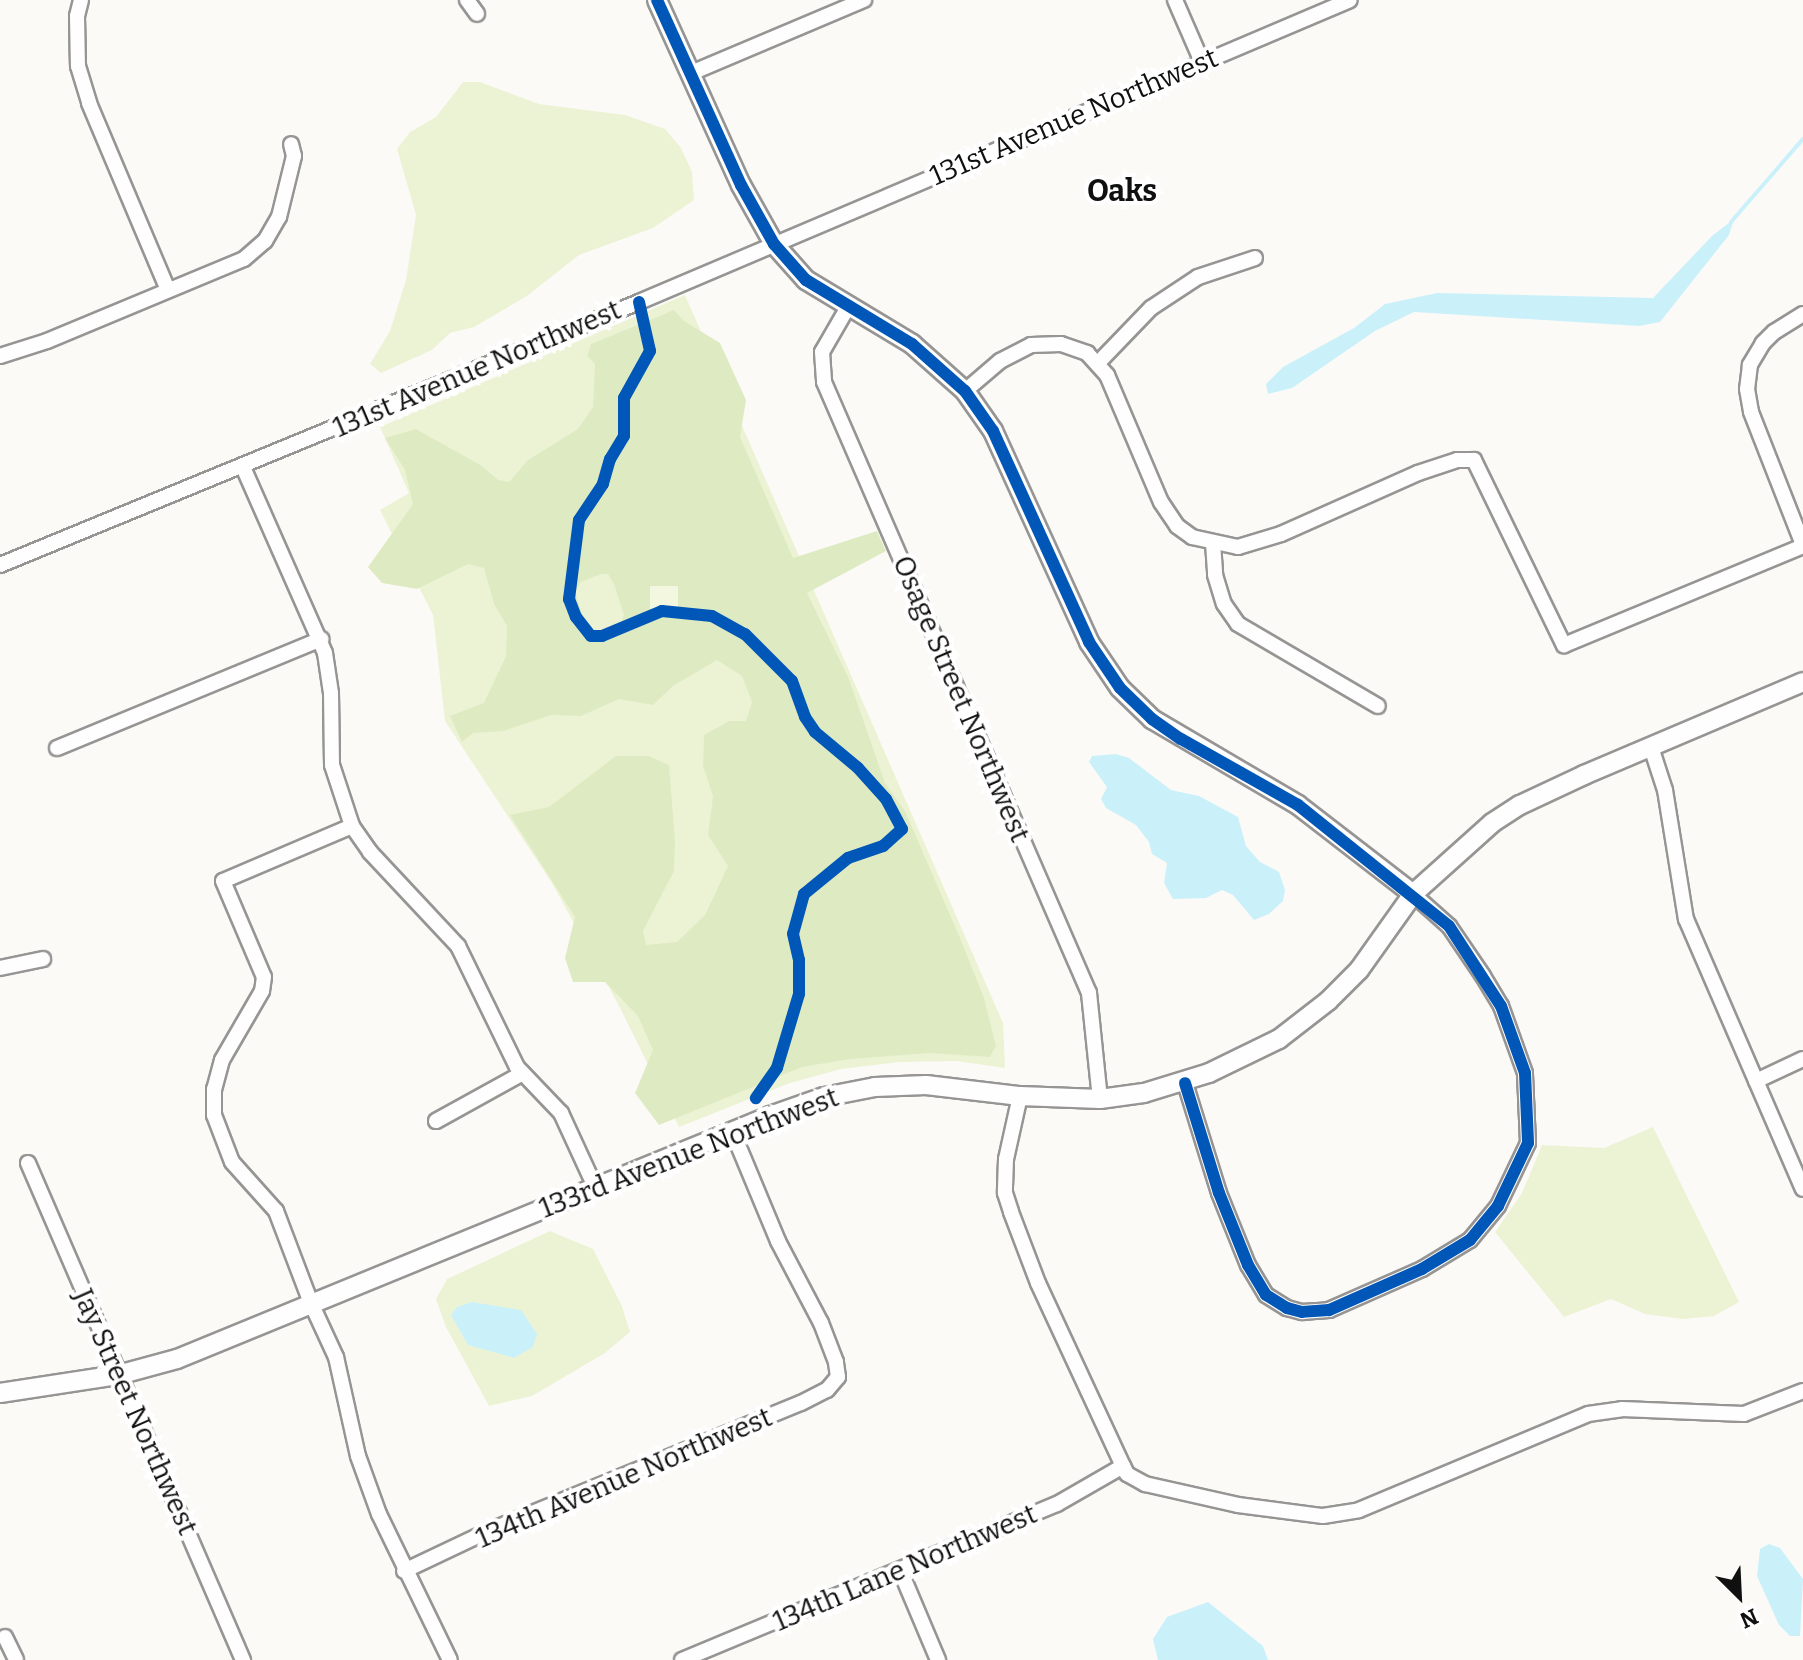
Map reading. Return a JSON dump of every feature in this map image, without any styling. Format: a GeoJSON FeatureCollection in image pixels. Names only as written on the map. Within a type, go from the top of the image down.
{"type":"FeatureCollection","features":[{"type":"Feature","properties":{"kind":"street"},"geometry":{"type":"LineString","coordinates":[[81,0],[77,16],[78,66],[89,103],[168,290]]}},
{"type":"Feature","properties":{"kind":"street"},"geometry":{"type":"LineString","coordinates":[[467,0],[477,14]]}},
{"type":"Feature","properties":{"kind":"street"},"geometry":{"type":"LineString","coordinates":[[657,0],[741,185],[774,244],[806,280],[931,357],[965,391],[993,431],[1089,642],[1133,702],[1181,739],[1298,805],[1413,894],[1449,926],[1501,1006],[1525,1073],[1528,1143],[1514,1179],[1490,1219],[1470,1240],[1422,1269],[1329,1310],[1302,1312],[1287,1308],[1266,1295],[1248,1265],[1219,1193],[1185,1083]]}},
{"type":"Feature","properties":{"kind":"street"},"geometry":{"type":"LineString","coordinates":[[691,73],[864,0]]}},
{"type":"Feature","properties":{"kind":"street"},"geometry":{"type":"LineString","coordinates":[[1175,0],[1202,62]]}},
{"type":"Feature","properties":{"kind":"street","name":"131st Avenue Northwest"},"geometry":{"type":"LineString","coordinates":[[0,565],[243,467],[1350,0]]}},
{"type":"Feature","properties":{"kind":"street"},"geometry":{"type":"LineString","coordinates":[[0,356],[47,341],[244,259],[265,241],[285,195],[294,156],[291,144]]}},
{"type":"Feature","properties":{"kind":"street"},"geometry":{"type":"LineString","coordinates":[[1098,363],[1151,308],[1198,277],[1255,258]]}},
{"type":"Feature","properties":{"kind":"street","name":"Osage Street Northwest"},"geometry":{"type":"LineString","coordinates":[[848,307],[822,352],[824,382],[1089,993],[1100,1099]]}},
{"type":"Feature","properties":{"kind":"street"},"geometry":{"type":"LineString","coordinates":[[965,391],[1007,356],[1031,345],[1061,344],[1087,353],[1107,375],[1161,502],[1177,526],[1192,537],[1238,547],[1260,542],[1418,473],[1474,460],[1564,645],[1803,546],[1751,412],[1747,389],[1754,359],[1774,332],[1803,314]]}},
{"type":"Feature","properties":{"kind":"street"},"geometry":{"type":"LineString","coordinates":[[243,467],[321,639],[331,693],[332,765],[352,826],[370,852],[458,946],[491,1017],[523,1073],[561,1113],[595,1187]]}},
{"type":"Feature","properties":{"kind":"street"},"geometry":{"type":"LineString","coordinates":[[1213,543],[1215,575],[1224,604],[1238,624],[1378,706]]}},
{"type":"Feature","properties":{"kind":"street"},"geometry":{"type":"LineString","coordinates":[[57,748],[321,639]]}},
{"type":"Feature","properties":{"kind":"street","name":"133rd Avenue Northwest"},"geometry":{"type":"LineString","coordinates":[[0,1393],[118,1375],[177,1359],[595,1187],[824,1097],[875,1087],[926,1085],[1020,1096],[1100,1099],[1185,1083],[1241,1060],[1279,1039],[1313,1013],[1359,970],[1413,894],[1466,843],[1520,805],[1803,682]]}},
{"type":"Feature","properties":{"kind":"street"},"geometry":{"type":"LineString","coordinates":[[1651,747],[1665,790],[1686,919],[1803,1189]]}},
{"type":"Feature","properties":{"kind":"street"},"geometry":{"type":"LineString","coordinates":[[352,826],[223,881],[264,977],[262,991],[222,1060],[214,1089],[214,1115],[232,1162],[276,1211],[311,1303],[336,1357],[358,1456],[404,1571],[450,1660]]}},
{"type":"Feature","properties":{"kind":"street"},"geometry":{"type":"LineString","coordinates":[[0,968],[43,959]]}},
{"type":"Feature","properties":{"kind":"street"},"geometry":{"type":"LineString","coordinates":[[1756,1081],[1803,1059]]}},
{"type":"Feature","properties":{"kind":"street"},"geometry":{"type":"LineString","coordinates":[[436,1121],[523,1073]]}},
{"type":"Feature","properties":{"kind":"street"},"geometry":{"type":"LineString","coordinates":[[1020,1096],[1006,1159],[1005,1193],[1038,1283],[1123,1466],[1127,1474],[1145,1484],[1238,1505],[1323,1516],[1359,1510],[1588,1414],[1622,1409],[1744,1414],[1803,1391]]}},
{"type":"Feature","properties":{"kind":"street","name":"134th Avenue Northwest"},"geometry":{"type":"LineString","coordinates":[[404,1571],[486,1532],[801,1403],[827,1390],[838,1377],[836,1362],[821,1323],[778,1241],[733,1133]]}},
{"type":"Feature","properties":{"kind":"street","name":"Jay Street Northwest"},"geometry":{"type":"LineString","coordinates":[[28,1163],[243,1660]]}},
{"type":"Feature","properties":{"kind":"street","name":"134th Lane Northwest"},"geometry":{"type":"LineString","coordinates":[[682,1660],[1057,1504],[1123,1466]]}},
{"type":"Feature","properties":{"kind":"street"},"geometry":{"type":"LineString","coordinates":[[900,1570],[938,1660]]}},
{"type":"Feature","properties":{"kind":"street"},"geometry":{"type":"LineString","coordinates":[[5,1637],[16,1660]]}},
{"type":"Feature","properties":{"kind":"green space"},"geometry":{"type":"Polygon","coordinates":[[[463,82],[480,82],[539,104],[625,115],[665,129],[681,148],[692,172],[694,200],[653,228],[579,255],[527,296],[474,327],[450,333],[432,350],[381,373],[370,364],[390,331],[406,280],[416,215],[397,149],[410,132],[436,117],[463,82]]]}},
{"type":"Feature","properties":{"kind":"green space"},"geometry":{"type":"Polygon","coordinates":[[[685,295],[1003,1023],[1005,1068],[956,1061],[900,1062],[841,1069],[790,1083],[679,1127],[618,1004],[552,883],[445,721],[433,615],[380,510],[409,493],[380,427],[685,295]]]}},
{"type":"Feature","properties":{"kind":"green space"},"geometry":{"type":"Polygon","coordinates":[[[674,310],[684,321],[720,343],[746,400],[740,437],[793,558],[877,531],[886,551],[807,593],[849,679],[885,783],[905,811],[984,998],[996,1046],[990,1057],[930,1053],[850,1059],[802,1067],[659,1125],[635,1093],[653,1050],[638,1016],[605,982],[573,982],[565,958],[575,917],[510,815],[549,807],[616,756],[649,756],[669,765],[675,841],[674,871],[643,931],[646,945],[677,942],[705,915],[728,866],[708,835],[713,796],[703,766],[704,735],[729,721],[746,721],[752,702],[742,676],[717,660],[673,686],[653,705],[619,699],[581,716],[551,715],[503,731],[473,733],[462,742],[450,716],[484,703],[506,656],[507,626],[494,604],[484,568],[468,564],[417,589],[382,583],[368,567],[413,504],[405,470],[385,438],[416,429],[482,466],[498,480],[509,482],[528,460],[578,429],[593,407],[595,364],[587,356],[591,344],[674,310]],[[608,574],[581,582],[575,592],[591,631],[601,633],[621,622],[624,615],[608,574]]]}},
{"type":"Feature","properties":{"kind":"green space"},"geometry":{"type":"Polygon","coordinates":[[[650,586],[678,586],[678,609],[650,609],[650,586]]]}},
{"type":"Feature","properties":{"kind":"green space"},"geometry":{"type":"Polygon","coordinates":[[[1653,1127],[1739,1302],[1714,1316],[1683,1319],[1645,1314],[1611,1299],[1564,1317],[1495,1232],[1522,1193],[1542,1145],[1604,1148],[1653,1127]]]}},
{"type":"Feature","properties":{"kind":"green space"},"geometry":{"type":"Polygon","coordinates":[[[550,1231],[593,1249],[622,1306],[630,1332],[605,1353],[532,1396],[489,1406],[446,1327],[436,1299],[447,1279],[550,1231]]]}},
{"type":"Feature","properties":{"kind":"water"},"geometry":{"type":"Polygon","coordinates":[[[1734,219],[1729,235],[1660,322],[1639,326],[1414,312],[1375,331],[1292,388],[1268,394],[1266,384],[1283,367],[1354,328],[1385,304],[1437,293],[1653,298],[1712,236],[1734,219]]]}},
{"type":"Feature","properties":{"kind":"water"},"geometry":{"type":"Polygon","coordinates":[[[1116,754],[1129,758],[1171,790],[1199,796],[1238,817],[1246,846],[1260,862],[1279,872],[1285,890],[1283,901],[1269,914],[1254,920],[1233,895],[1222,890],[1206,898],[1173,899],[1164,883],[1167,863],[1152,854],[1149,842],[1136,825],[1106,808],[1101,799],[1107,787],[1089,762],[1092,756],[1116,754]]]}},
{"type":"Feature","properties":{"kind":"water"},"geometry":{"type":"Polygon","coordinates":[[[472,1302],[521,1310],[537,1334],[533,1347],[514,1358],[468,1345],[451,1315],[457,1307],[472,1302]]]}},
{"type":"Feature","properties":{"kind":"water"},"geometry":{"type":"Polygon","coordinates":[[[1769,1544],[1780,1548],[1803,1579],[1800,1636],[1790,1636],[1779,1625],[1757,1576],[1760,1549],[1769,1544]]]}},
{"type":"Feature","properties":{"kind":"water"},"geometry":{"type":"Polygon","coordinates":[[[1208,1602],[1263,1646],[1268,1660],[1158,1660],[1153,1639],[1167,1617],[1208,1602]]]}},
{"type":"Feature","properties":{"kind":"waterway"},"geometry":{"type":"LineString","coordinates":[[1731,222],[1803,139]]}},
{"type":"Feature","properties":{"kind":"cycle path"},"geometry":{"type":"LineString","coordinates":[[657,0],[741,185],[774,244],[806,280],[912,344],[965,391],[993,431],[1089,642],[1120,688],[1152,719],[1181,739],[1298,805],[1449,926],[1501,1006],[1525,1073],[1528,1143],[1498,1206],[1470,1240],[1422,1269],[1329,1310],[1302,1312],[1287,1308],[1266,1295],[1248,1265],[1219,1193],[1185,1083]]}},
{"type":"Feature","properties":{"kind":"cycle path"},"geometry":{"type":"LineString","coordinates":[[639,302],[650,351],[624,398],[624,436],[610,459],[603,484],[579,520],[569,599],[576,617],[591,636],[602,636],[662,611],[712,616],[745,634],[792,681],[805,717],[815,732],[858,768],[886,799],[902,829],[883,846],[848,858],[804,894],[793,934],[799,960],[799,994],[777,1068],[756,1098]]}},
{"type":"Feature","properties":{"kind":"district","name":"Oaks"},"geometry":{"type":"Point","coordinates":[1122,191]}}]}
